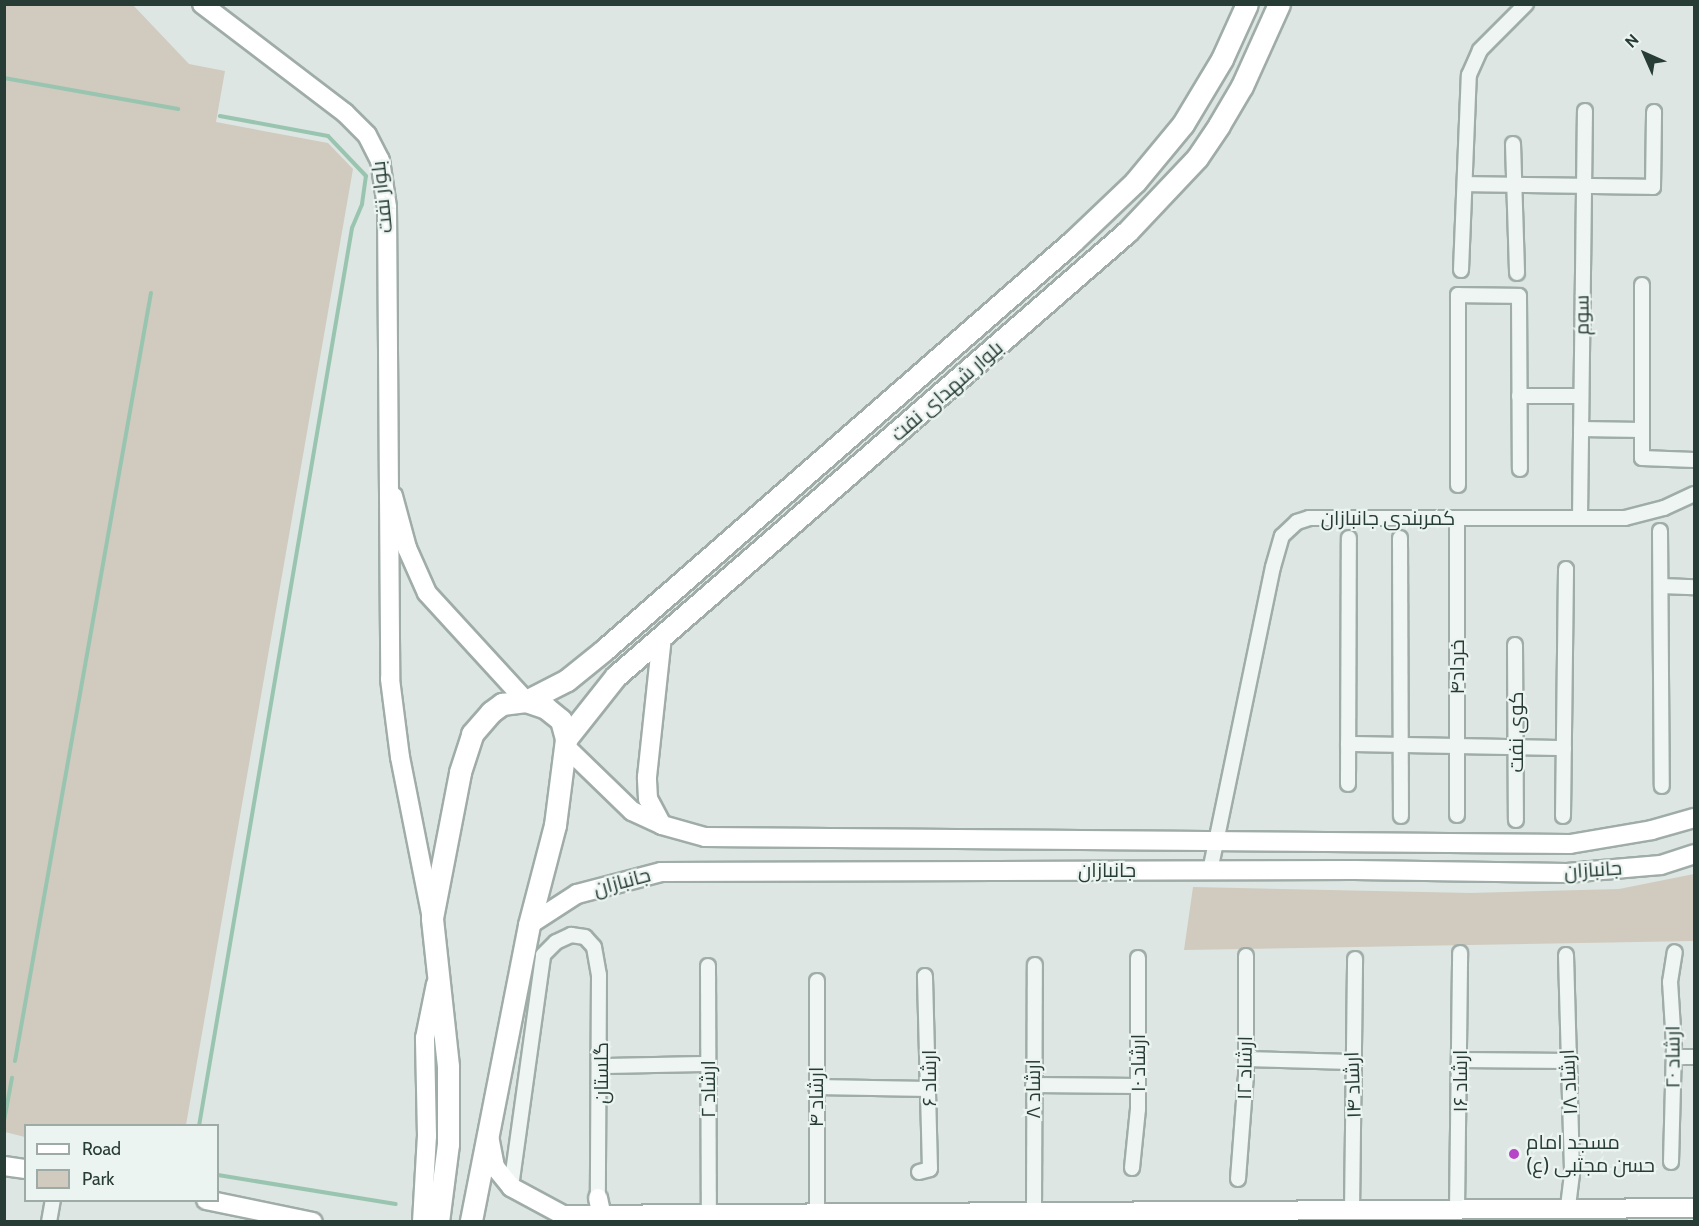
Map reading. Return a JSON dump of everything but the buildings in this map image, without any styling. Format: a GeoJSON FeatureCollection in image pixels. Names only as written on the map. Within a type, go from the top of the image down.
{"type":"FeatureCollection","features":[{"type":"Feature","properties":{"kind":"main road","name":"بلوار شهدای نفت"},"geometry":{"type":"LineString","coordinates":[[438,1221],[448,1144],[448,1066],[432,918],[460,772],[472,734],[490,712],[502,704],[526,701],[567,680],[604,650],[1072,242],[1135,182],[1183,124],[1222,59],[1247,4]]}},
{"type":"Feature","properties":{"kind":"main road","name":"بلوار شهدای نفت"},"geometry":{"type":"LineString","coordinates":[[566,742],[616,676],[1134,224],[1197,158],[1219,125],[1242,86],[1279,4]]}},
{"type":"Feature","properties":{"kind":"main road"},"geometry":{"type":"LineString","coordinates":[[471,1221],[529,925],[555,825],[566,742],[561,720],[546,708],[526,701]]}},
{"type":"Feature","properties":{"kind":"street","name":"بلوار نفت"},"geometry":{"type":"LineString","coordinates":[[202,4],[345,113],[376,148],[387,207],[388,474]]}},
{"type":"Feature","properties":{"kind":"street"},"geometry":{"type":"LineString","coordinates":[[1461,270],[1469,75],[1480,50],[1526,4]]}},
{"type":"Feature","properties":{"kind":"street","name":"سوم"},"geometry":{"type":"LineString","coordinates":[[1580,518],[1585,111]]}},
{"type":"Feature","properties":{"kind":"street"},"geometry":{"type":"LineString","coordinates":[[1466,184],[1584,188],[1653,187],[1654,112]]}},
{"type":"Feature","properties":{"kind":"street"},"geometry":{"type":"LineString","coordinates":[[1513,144],[1517,273]]}},
{"type":"Feature","properties":{"kind":"street"},"geometry":{"type":"LineString","coordinates":[[1642,285],[1642,458],[1695,460]]}},
{"type":"Feature","properties":{"kind":"street"},"geometry":{"type":"LineString","coordinates":[[1458,485],[1458,295],[1519,296],[1520,469]]}},
{"type":"Feature","properties":{"kind":"street"},"geometry":{"type":"LineString","coordinates":[[1519,396],[1581,396]]}},
{"type":"Feature","properties":{"kind":"street"},"geometry":{"type":"LineString","coordinates":[[1581,429],[1642,430]]}},
{"type":"Feature","properties":{"kind":"street"},"geometry":{"type":"LineString","coordinates":[[388,474],[407,548],[427,593],[526,701]]}},
{"type":"Feature","properties":{"kind":"street"},"geometry":{"type":"LineString","coordinates":[[388,474],[390,679],[400,757],[432,918]]}},
{"type":"Feature","properties":{"kind":"street","name":"کمربندی جانبازان"},"geometry":{"type":"LineString","coordinates":[[1210,871],[1215,838],[1282,536],[1297,522],[1309,518],[1625,518],[1664,508],[1695,494]]}},
{"type":"Feature","properties":{"kind":"street","name":"خرداد۴"},"geometry":{"type":"LineString","coordinates":[[1457,518],[1457,815]]}},
{"type":"Feature","properties":{"kind":"street"},"geometry":{"type":"LineString","coordinates":[[1660,531],[1662,786]]}},
{"type":"Feature","properties":{"kind":"street"},"geometry":{"type":"LineString","coordinates":[[1348,784],[1349,538]]}},
{"type":"Feature","properties":{"kind":"street"},"geometry":{"type":"LineString","coordinates":[[1400,538],[1401,816]]}},
{"type":"Feature","properties":{"kind":"street"},"geometry":{"type":"LineString","coordinates":[[1563,816],[1566,569]]}},
{"type":"Feature","properties":{"kind":"street"},"geometry":{"type":"LineString","coordinates":[[1661,586],[1695,586]]}},
{"type":"Feature","properties":{"kind":"street"},"geometry":{"type":"LineString","coordinates":[[662,636],[646,777],[648,799],[662,825]]}},
{"type":"Feature","properties":{"kind":"street","name":"کوی نفت"},"geometry":{"type":"LineString","coordinates":[[1515,645],[1516,820]]}},
{"type":"Feature","properties":{"kind":"street","name":"جانبازان"},"geometry":{"type":"LineString","coordinates":[[566,742],[615,796],[632,811],[662,825],[705,837],[1215,838],[1570,844],[1652,830],[1695,818]]}},
{"type":"Feature","properties":{"kind":"street"},"geometry":{"type":"LineString","coordinates":[[1348,744],[1564,748]]}},
{"type":"Feature","properties":{"kind":"street","name":"جانبازان"},"geometry":{"type":"LineString","coordinates":[[529,925],[577,894],[661,872],[1567,873],[1661,865],[1695,854]]}},
{"type":"Feature","properties":{"kind":"street","name":"گلستان"},"geometry":{"type":"LineString","coordinates":[[511,1187],[543,956],[556,942],[570,935],[585,937],[594,947],[599,975],[601,1066],[596,1215]]}},
{"type":"Feature","properties":{"kind":"street","name":"ارشاد ۲۰"},"geometry":{"type":"LineString","coordinates":[[1671,1162],[1674,1057],[1670,982],[1675,952]]}},
{"type":"Feature","properties":{"kind":"street","name":"ارشاد ۱۶"},"geometry":{"type":"LineString","coordinates":[[1457,1210],[1461,1060],[1460,953]]}},
{"type":"Feature","properties":{"kind":"street","name":"ارشاد ۱۸"},"geometry":{"type":"LineString","coordinates":[[1566,955],[1572,1174],[1568,1209]]}},
{"type":"Feature","properties":{"kind":"street","name":"ارشاد ۱۲"},"geometry":{"type":"LineString","coordinates":[[1238,1179],[1246,1059],[1246,956]]}},
{"type":"Feature","properties":{"kind":"street","name":"ارشاد ۱۰"},"geometry":{"type":"LineString","coordinates":[[1132,1168],[1138,1086],[1138,958]]}},
{"type":"Feature","properties":{"kind":"street","name":"ارشاد ۱۴"},"geometry":{"type":"LineString","coordinates":[[1352,1211],[1351,1062],[1355,958]]}},
{"type":"Feature","properties":{"kind":"street","name":"ارشاد ۸"},"geometry":{"type":"LineString","coordinates":[[1034,1212],[1035,965]]}},
{"type":"Feature","properties":{"kind":"street","name":"ارشاد ۲"},"geometry":{"type":"LineString","coordinates":[[708,966],[709,1212]]}},
{"type":"Feature","properties":{"kind":"street"},"geometry":{"type":"LineString","coordinates":[[422,1221],[427,1136],[425,1038],[438,973]]}},
{"type":"Feature","properties":{"kind":"street","name":"ارشاد ۶"},"geometry":{"type":"LineString","coordinates":[[919,1172],[930,1169],[925,976]]}},
{"type":"Feature","properties":{"kind":"street","name":"ارشاد ۴"},"geometry":{"type":"LineString","coordinates":[[817,981],[817,1212]]}},
{"type":"Feature","properties":{"kind":"street"},"geometry":{"type":"LineString","coordinates":[[1674,1057],[1695,1057]]}},
{"type":"Feature","properties":{"kind":"street"},"geometry":{"type":"LineString","coordinates":[[1246,1059],[1351,1062]]}},
{"type":"Feature","properties":{"kind":"street"},"geometry":{"type":"LineString","coordinates":[[1461,1060],[1568,1061]]}},
{"type":"Feature","properties":{"kind":"street"},"geometry":{"type":"LineString","coordinates":[[601,1066],[708,1064]]}},
{"type":"Feature","properties":{"kind":"street"},"geometry":{"type":"LineString","coordinates":[[1033,1085],[1138,1086]]}},
{"type":"Feature","properties":{"kind":"street"},"geometry":{"type":"LineString","coordinates":[[816,1087],[929,1089]]}},
{"type":"Feature","properties":{"kind":"street"},"geometry":{"type":"LineString","coordinates":[[489,1136],[495,1167],[511,1187],[563,1215],[817,1212],[869,1217],[1034,1212],[1087,1217],[1300,1216],[1352,1211],[1457,1210],[1511,1215],[1568,1209],[1695,1208]]}},
{"type":"Feature","properties":{"kind":"street"},"geometry":{"type":"LineString","coordinates":[[4,1166],[24,1169]]}},
{"type":"Feature","properties":{"kind":"street"},"geometry":{"type":"LineString","coordinates":[[50,1221],[53,1202]]}},
{"type":"Feature","properties":{"kind":"street"},"geometry":{"type":"LineString","coordinates":[[211,1202],[241,1214],[313,1221]]}},
{"type":"Feature","properties":{"kind":"green space"},"geometry":{"type":"Polygon","coordinates":[[[5,4],[133,5],[189,64],[225,71],[216,122],[328,143],[353,169],[186,1124],[24,1124],[24,1137],[5,1132],[5,4]]]}},
{"type":"Feature","properties":{"kind":"green space"},"geometry":{"type":"Polygon","coordinates":[[[1694,874],[1694,941],[1184,950],[1193,887],[1470,893],[1619,889],[1694,874]]]}},
{"type":"Feature","properties":{"kind":"waterway"},"geometry":{"type":"LineString","coordinates":[[4,78],[178,109]]}},
{"type":"Feature","properties":{"kind":"waterway"},"geometry":{"type":"LineString","coordinates":[[199,1124],[352,228],[362,204],[366,176],[328,136],[220,116]]}},
{"type":"Feature","properties":{"kind":"waterway"},"geometry":{"type":"LineString","coordinates":[[15,1061],[151,293]]}},
{"type":"Feature","properties":{"kind":"waterway"},"geometry":{"type":"LineString","coordinates":[[4,1121],[12,1078]]}},
{"type":"Feature","properties":{"kind":"waterway"},"geometry":{"type":"LineString","coordinates":[[219,1175],[396,1204]]}},
{"type":"Feature","properties":{"kind":"place","name":"مسجد امام حسن مجتبی (ع)"},"geometry":{"type":"Point","coordinates":[1514,1154]}}]}
